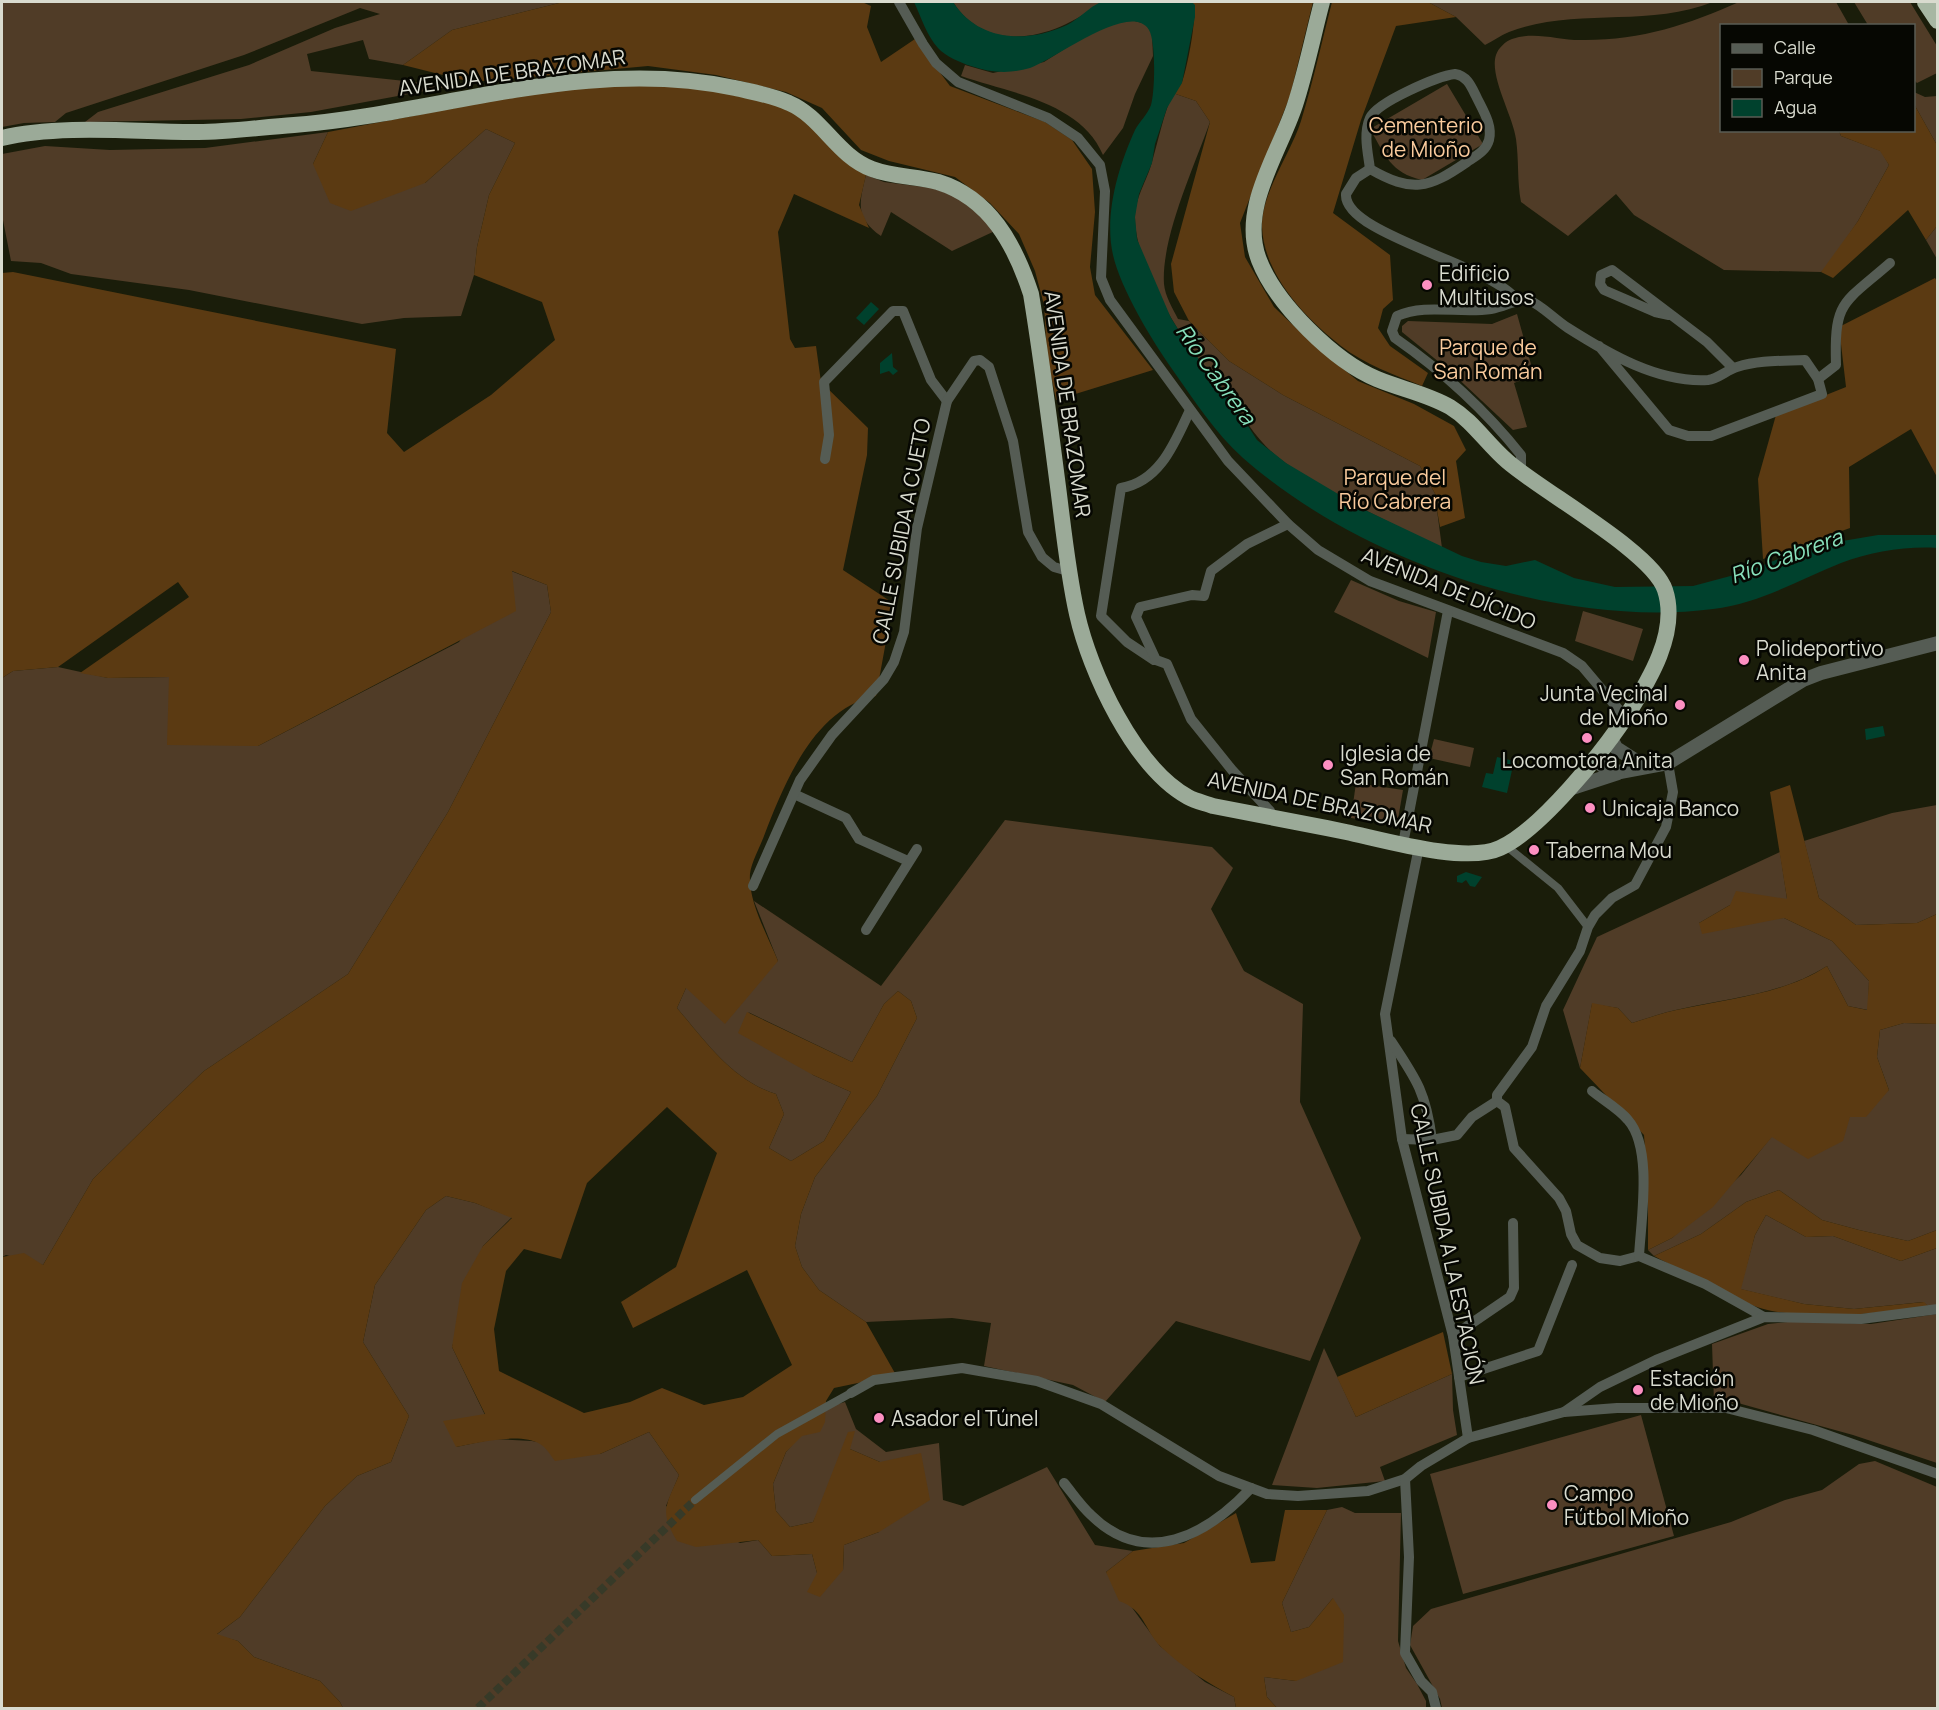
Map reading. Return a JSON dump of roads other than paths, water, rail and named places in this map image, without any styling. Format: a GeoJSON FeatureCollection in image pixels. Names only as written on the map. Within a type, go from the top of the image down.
{"type":"FeatureCollection","features":[{"type":"Feature","properties":{"kind":"highway"},"geometry":{"type":"LineString","coordinates":[[1322,2],[1295,106],[1253,216],[1253,236],[1258,259],[1272,287],[1297,317],[1344,359],[1373,378],[1451,408],[1521,471]]}},
{"type":"Feature","properties":{"kind":"highway"},"geometry":{"type":"LineString","coordinates":[[1926,2],[1938,20]]}},
{"type":"Feature","properties":{"kind":"highway","name":"AVENIDA DE BRAZOMAR"},"geometry":{"type":"LineString","coordinates":[[2,138],[39,133],[202,132],[299,124],[541,86],[659,76],[697,80],[790,103],[809,115],[850,156],[870,168],[935,181],[958,189],[981,206],[1002,228],[1020,261],[1031,294],[1068,571],[1077,617],[1091,658],[1117,714],[1138,750],[1161,776],[1188,797],[1213,806],[1411,845],[1480,854],[1505,845],[1526,830],[1569,789],[1611,738],[1656,663],[1665,636],[1669,603],[1657,573],[1521,471]]}},
{"type":"Feature","properties":{"kind":"street","name":"AVENIDA DE DÍCIDO"},"geometry":{"type":"LineString","coordinates":[[900,2],[936,63],[958,82],[1048,118],[1078,138],[1100,165],[1104,191],[1101,278],[1110,300],[1228,462],[1288,524],[1318,550],[1361,576],[1563,653],[1582,666],[1625,717]]}},
{"type":"Feature","properties":{"kind":"street"},"geometry":{"type":"LineString","coordinates":[[1443,75],[1463,75],[1470,83],[1487,120],[1489,141],[1483,151],[1435,182],[1422,186],[1387,179],[1370,169],[1367,129],[1376,110],[1443,75]]}},
{"type":"Feature","properties":{"kind":"street"},"geometry":{"type":"LineString","coordinates":[[1370,169],[1356,178],[1346,194],[1348,207],[1355,215],[1395,238],[1489,277],[1509,289],[1517,300]]}},
{"type":"Feature","properties":{"kind":"street"},"geometry":{"type":"LineString","coordinates":[[1818,379],[1836,365],[1835,328],[1844,304],[1890,263]]}},
{"type":"Feature","properties":{"kind":"street"},"geometry":{"type":"LineString","coordinates":[[1669,315],[1655,312],[1604,290],[1600,284],[1601,275],[1606,270],[1612,270],[1652,298],[1669,315],[1707,342],[1733,368]]}},
{"type":"Feature","properties":{"kind":"street"},"geometry":{"type":"LineString","coordinates":[[1521,471],[1521,455],[1512,444],[1454,385],[1395,338],[1392,331],[1393,322],[1404,313],[1490,310],[1517,300],[1536,303],[1566,327],[1627,362],[1684,379],[1711,380],[1733,368],[1752,363],[1805,360],[1818,379],[1822,394],[1711,436],[1688,436],[1669,430],[1599,346]]}},
{"type":"Feature","properties":{"kind":"street"},"geometry":{"type":"LineString","coordinates":[[825,459],[829,435],[824,382],[893,311],[903,311],[931,380],[947,401]]}},
{"type":"Feature","properties":{"kind":"street","name":"CALLE SUBIDA A CUETO"},"geometry":{"type":"LineString","coordinates":[[753,886],[800,780],[832,735],[884,679],[894,662],[904,632],[917,528],[947,401],[974,361],[985,362],[1013,441],[1028,532],[1034,547],[1054,567],[1068,571]]}},
{"type":"Feature","properties":{"kind":"street"},"geometry":{"type":"LineString","coordinates":[[1190,410],[1162,465],[1132,486],[1121,488],[1101,616],[1127,642],[1155,660],[1167,663],[1191,719],[1232,770],[1270,811],[1269,817]]}},
{"type":"Feature","properties":{"kind":"street"},"geometry":{"type":"LineString","coordinates":[[1155,660],[1136,617],[1140,607],[1192,595],[1203,596],[1211,572],[1247,544],[1288,524]]}},
{"type":"Feature","properties":{"kind":"street","name":"CALLE SUBIDA A LA ESTACIÓN"},"geometry":{"type":"LineString","coordinates":[[1448,611],[1385,1014],[1402,1139],[1453,1336],[1468,1438]]}},
{"type":"Feature","properties":{"kind":"street"},"geometry":{"type":"LineString","coordinates":[[1569,789],[1620,772],[1668,762],[1803,680],[1821,673],[1938,643]]}},
{"type":"Feature","properties":{"kind":"street"},"geometry":{"type":"LineString","coordinates":[[1611,738],[1616,748],[1644,766]]}},
{"type":"Feature","properties":{"kind":"street"},"geometry":{"type":"LineString","coordinates":[[1594,759],[1608,770],[1620,772]]}},
{"type":"Feature","properties":{"kind":"street"},"geometry":{"type":"LineString","coordinates":[[1497,1101],[1497,1095],[1532,1047],[1546,1006],[1580,951],[1588,927],[1612,898],[1635,885],[1666,827],[1673,792],[1668,762]]}},
{"type":"Feature","properties":{"kind":"street"},"geometry":{"type":"LineString","coordinates":[[794,794],[846,818],[859,839],[908,861]]}},
{"type":"Feature","properties":{"kind":"street"},"geometry":{"type":"LineString","coordinates":[[1505,845],[1558,888],[1588,927]]}},
{"type":"Feature","properties":{"kind":"street"},"geometry":{"type":"LineString","coordinates":[[866,930],[917,849]]}},
{"type":"Feature","properties":{"kind":"street"},"geometry":{"type":"LineString","coordinates":[[1390,1038],[1428,1106],[1432,1140]]}},
{"type":"Feature","properties":{"kind":"street"},"geometry":{"type":"LineString","coordinates":[[1592,1091],[1629,1120],[1640,1140],[1642,1177],[1639,1256]]}},
{"type":"Feature","properties":{"kind":"street"},"geometry":{"type":"LineString","coordinates":[[1402,1139],[1432,1140],[1457,1135],[1472,1117],[1497,1101]]}},
{"type":"Feature","properties":{"kind":"street"},"geometry":{"type":"LineString","coordinates":[[1497,1101],[1505,1107],[1514,1148],[1559,1198],[1566,1211],[1570,1234],[1577,1245],[1600,1258],[1620,1261],[1639,1256],[1706,1284],[1764,1317]]}},
{"type":"Feature","properties":{"kind":"street"},"geometry":{"type":"LineString","coordinates":[[1453,1336],[1510,1297],[1514,1288],[1513,1223]]}},
{"type":"Feature","properties":{"kind":"street"},"geometry":{"type":"LineString","coordinates":[[1459,1377],[1538,1351],[1572,1265]]}},
{"type":"Feature","properties":{"kind":"street"},"geometry":{"type":"LineString","coordinates":[[1564,1412],[1600,1387],[1637,1369],[1764,1317],[1861,1319],[1938,1309]]}},
{"type":"Feature","properties":{"kind":"street"},"geometry":{"type":"LineString","coordinates":[[695,1500],[777,1434],[874,1380],[962,1368],[1037,1381],[1101,1404],[1219,1476],[1267,1494],[1298,1496],[1368,1491],[1405,1479],[1421,1466],[1468,1438],[1564,1412],[1617,1408],[1726,1407],[1813,1430],[1938,1474]]}},
{"type":"Feature","properties":{"kind":"street"},"geometry":{"type":"LineString","coordinates":[[1405,1479],[1409,1557],[1405,1653],[1422,1681],[1432,1692],[1436,1708]]}},
{"type":"Feature","properties":{"kind":"street"},"geometry":{"type":"LineString","coordinates":[[1064,1483],[1091,1516],[1116,1533],[1137,1540],[1166,1543],[1195,1533],[1230,1511],[1251,1488]]}},
{"type":"Feature","properties":{"kind":"water","name":"Río Cabrera"},"geometry":{"type":"Polygon","coordinates":[[[914,2],[953,2],[963,15],[976,25],[1004,35],[1020,36],[1035,35],[1067,25],[1101,2],[1192,2],[1195,5],[1195,17],[1182,83],[1167,108],[1155,144],[1152,163],[1139,194],[1135,217],[1137,239],[1171,318],[1190,348],[1228,395],[1257,440],[1286,463],[1365,510],[1462,556],[1481,562],[1506,566],[1535,560],[1574,578],[1615,587],[1693,586],[1749,571],[1807,547],[1878,535],[1937,535],[1937,548],[1901,549],[1864,556],[1841,563],[1779,590],[1731,606],[1653,612],[1590,608],[1527,597],[1463,580],[1402,556],[1344,528],[1290,495],[1243,458],[1223,438],[1164,357],[1138,314],[1117,269],[1113,255],[1110,224],[1114,191],[1135,130],[1151,105],[1154,67],[1153,45],[1149,30],[1140,23],[1126,22],[1110,26],[1030,68],[1008,72],[993,71],[963,63],[941,51],[927,32],[914,2]]]}},
{"type":"Feature","properties":{"kind":"water"},"geometry":{"type":"Polygon","coordinates":[[[871,302],[879,309],[864,325],[856,318],[871,302]]]}},
{"type":"Feature","properties":{"kind":"water"},"geometry":{"type":"Polygon","coordinates":[[[892,353],[893,367],[898,371],[893,375],[889,371],[880,374],[880,363],[892,353]]]}},
{"type":"Feature","properties":{"kind":"water"},"geometry":{"type":"Polygon","coordinates":[[[1883,726],[1885,736],[1866,740],[1865,729],[1883,726]]]}},
{"type":"Feature","properties":{"kind":"water"},"geometry":{"type":"Polygon","coordinates":[[[1497,757],[1514,761],[1507,793],[1482,787],[1486,773],[1493,774],[1497,757]]]}},
{"type":"Feature","properties":{"kind":"water"},"geometry":{"type":"Polygon","coordinates":[[[1466,872],[1482,877],[1475,887],[1470,886],[1466,880],[1462,883],[1457,882],[1457,876],[1466,872]]]}},
{"type":"Feature","properties":{"kind":"tunnel"},"geometry":{"type":"LineString","coordinates":[[478,1708],[695,1500]]}},
{"type":"Feature","properties":{"kind":"place","name":"Edificio Multiusos"},"geometry":{"type":"Point","coordinates":[1427,285]}},
{"type":"Feature","properties":{"kind":"place","name":"Polideportivo Anita"},"geometry":{"type":"Point","coordinates":[1744,660]}},
{"type":"Feature","properties":{"kind":"place","name":"Junta Vecinal de Mioño"},"geometry":{"type":"Point","coordinates":[1680,705]}},
{"type":"Feature","properties":{"kind":"place","name":"Locomotora Anita"},"geometry":{"type":"Point","coordinates":[1587,738]}},
{"type":"Feature","properties":{"kind":"place","name":"Iglesia de San Román"},"geometry":{"type":"Point","coordinates":[1328,765]}},
{"type":"Feature","properties":{"kind":"place","name":"Unicaja Banco"},"geometry":{"type":"Point","coordinates":[1590,808]}},
{"type":"Feature","properties":{"kind":"place","name":"Taberna Mou"},"geometry":{"type":"Point","coordinates":[1534,850]}},
{"type":"Feature","properties":{"kind":"place","name":"Estación de Mioño"},"geometry":{"type":"Point","coordinates":[1638,1390]}},
{"type":"Feature","properties":{"kind":"place","name":"Asador el Túnel"},"geometry":{"type":"Point","coordinates":[879,1418]}},
{"type":"Feature","properties":{"kind":"place","name":"Campo Fútbol Mioño"},"geometry":{"type":"Point","coordinates":[1552,1505]}},
{"type":"Feature","properties":{"kind":"park label","name":"Cementerio de Mioño"},"geometry":{"type":"Point","coordinates":[1426,137]}},
{"type":"Feature","properties":{"kind":"park label","name":"Parque de San Román"},"geometry":{"type":"Point","coordinates":[1488,359]}},
{"type":"Feature","properties":{"kind":"park label","name":"Parque del Río Cabrera"},"geometry":{"type":"Point","coordinates":[1395,489]}}]}
